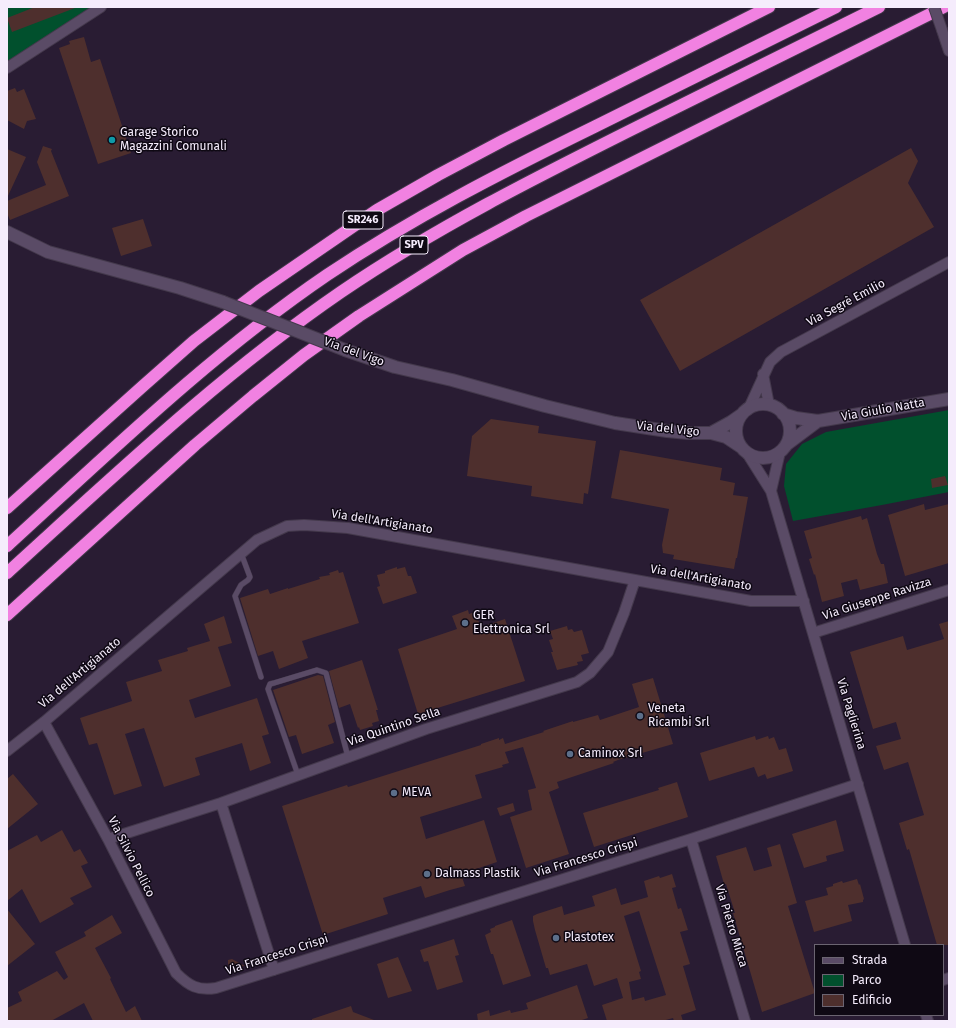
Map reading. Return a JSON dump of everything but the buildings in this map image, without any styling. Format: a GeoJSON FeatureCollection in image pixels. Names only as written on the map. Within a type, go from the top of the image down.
{"type":"FeatureCollection","features":[{"type":"Feature","properties":{"kind":"highway","name":"SR246"},"geometry":{"type":"LineString","coordinates":[[7,508],[137,390],[194,341],[259,291],[371,214],[438,175],[504,140],[769,7]]}},
{"type":"Feature","properties":{"kind":"highway","name":"SPV"},"geometry":{"type":"LineString","coordinates":[[7,546],[195,376],[258,325],[335,270],[406,225],[486,181],[836,7]]}},
{"type":"Feature","properties":{"kind":"highway","name":"SPV"},"geometry":{"type":"LineString","coordinates":[[7,573],[120,470],[213,389],[288,330],[385,263],[460,218],[538,177],[879,7]]}},
{"type":"Feature","properties":{"kind":"highway"},"geometry":{"type":"LineString","coordinates":[[7,614],[194,445],[252,396],[304,355],[406,286],[463,250],[526,216],[944,7]]}},
{"type":"Feature","properties":{"kind":"street"},"geometry":{"type":"LineString","coordinates":[[7,68],[101,7]]}},
{"type":"Feature","properties":{"kind":"street"},"geometry":{"type":"LineString","coordinates":[[934,7],[949,51]]}},
{"type":"Feature","properties":{"kind":"street","name":"Via del Vigo"},"geometry":{"type":"LineString","coordinates":[[7,232],[48,252],[180,288],[223,302],[345,350],[395,367],[452,380],[545,406],[615,423],[667,431],[712,433],[726,437],[744,450]]}},
{"type":"Feature","properties":{"kind":"street","name":"Via Segrè Emilio"},"geometry":{"type":"LineString","coordinates":[[746,411],[770,362],[781,352],[949,262]]}},
{"type":"Feature","properties":{"kind":"street"},"geometry":{"type":"LineString","coordinates":[[763,374],[769,405]]}},
{"type":"Feature","properties":{"kind":"street","name":"Via Giulio Natta"},"geometry":{"type":"LineString","coordinates":[[783,414],[796,418],[818,421],[949,399]]}},
{"type":"Feature","properties":{"kind":"street"},"geometry":{"type":"LineString","coordinates":[[760,404],[769,405],[777,408],[788,421],[790,429],[789,438],[783,449],[773,456],[765,458],[755,457],[744,450],[737,438],[736,429],[738,420],[751,407],[760,404]]}},
{"type":"Feature","properties":{"kind":"street","name":"Via del Vigo"},"geometry":{"type":"LineString","coordinates":[[712,433],[732,422],[746,411]]}},
{"type":"Feature","properties":{"kind":"street","name":"Via Giulio Natta"},"geometry":{"type":"LineString","coordinates":[[783,449],[818,421]]}},
{"type":"Feature","properties":{"kind":"street","name":"Via Paglierina"},"geometry":{"type":"LineString","coordinates":[[771,492],[783,449]]}},
{"type":"Feature","properties":{"kind":"street","name":"Via Paglierina"},"geometry":{"type":"LineString","coordinates":[[744,450],[771,492],[905,944]]}},
{"type":"Feature","properties":{"kind":"street","name":"Via dell'Artigianato"},"geometry":{"type":"LineString","coordinates":[[7,750],[44,722],[257,540],[286,526],[304,525],[348,528],[751,601],[804,601]]}},
{"type":"Feature","properties":{"kind":"street","name":"Via Quintino Sella"},"geometry":{"type":"LineString","coordinates":[[108,839],[221,803],[426,729],[577,682],[590,673],[608,652],[624,613],[635,580]]}},
{"type":"Feature","properties":{"kind":"street","name":"Via Giuseppe Ravizza"},"geometry":{"type":"LineString","coordinates":[[813,633],[949,590]]}},
{"type":"Feature","properties":{"kind":"street","name":"Via Silvio Pellico"},"geometry":{"type":"LineString","coordinates":[[44,722],[108,839],[176,973],[185,982],[192,986],[207,990]]}},
{"type":"Feature","properties":{"kind":"street","name":"Via Francesco Crispi"},"geometry":{"type":"LineString","coordinates":[[207,990],[691,839],[858,784]]}},
{"type":"Feature","properties":{"kind":"street"},"geometry":{"type":"LineString","coordinates":[[221,803],[274,970]]}},
{"type":"Feature","properties":{"kind":"street","name":"Via Pietro Micca"},"geometry":{"type":"LineString","coordinates":[[691,839],[746,1021]]}},
{"type":"Feature","properties":{"kind":"lane"},"geometry":{"type":"LineString","coordinates":[[241,553],[250,577],[241,585],[236,596],[261,677]]}},
{"type":"Feature","properties":{"kind":"lane"},"geometry":{"type":"LineString","coordinates":[[298,775],[268,688],[270,684],[274,682],[317,670],[326,673],[348,757]]}},
{"type":"Feature","properties":{"kind":"green space"},"geometry":{"type":"Polygon","coordinates":[[[7,7],[92,7],[7,64],[7,7]]]}},
{"type":"Feature","properties":{"kind":"green space"},"geometry":{"type":"Polygon","coordinates":[[[949,410],[949,492],[793,521],[784,486],[786,464],[802,444],[826,432],[949,410]]]}},
{"type":"Feature","properties":{"kind":"place","name":"Garage Storico Magazzini Comunali"},"geometry":{"type":"Point","coordinates":[112,140]}},
{"type":"Feature","properties":{"kind":"place","name":"GER Elettronica Srl"},"geometry":{"type":"Point","coordinates":[465,623]}},
{"type":"Feature","properties":{"kind":"place","name":"Veneta Ricambi Srl"},"geometry":{"type":"Point","coordinates":[640,716]}},
{"type":"Feature","properties":{"kind":"place","name":"Caminox Srl"},"geometry":{"type":"Point","coordinates":[570,754]}},
{"type":"Feature","properties":{"kind":"place","name":"MEVA"},"geometry":{"type":"Point","coordinates":[394,793]}},
{"type":"Feature","properties":{"kind":"place","name":"Dalmass Plastik"},"geometry":{"type":"Point","coordinates":[427,874]}},
{"type":"Feature","properties":{"kind":"place","name":"Plastotex"},"geometry":{"type":"Point","coordinates":[556,938]}}]}
